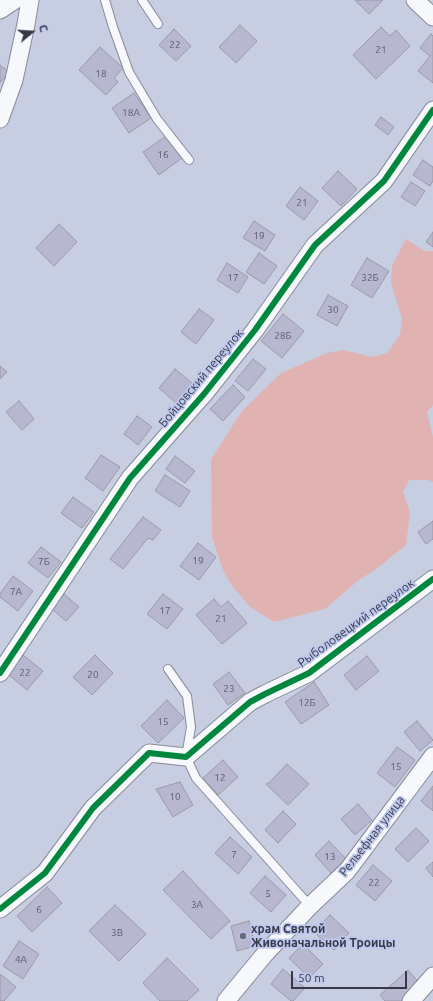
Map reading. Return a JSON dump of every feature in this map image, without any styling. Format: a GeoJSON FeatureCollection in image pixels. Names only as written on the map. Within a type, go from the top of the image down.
{"type":"FeatureCollection","features":[{"type":"Feature","properties":{"kind":"street"},"geometry":{"type":"LineString","coordinates":[[0,10],[15,0]]}},
{"type":"Feature","properties":{"kind":"street"},"geometry":{"type":"LineString","coordinates":[[0,119],[14,80],[30,0]]}},
{"type":"Feature","properties":{"kind":"street"},"geometry":{"type":"LineString","coordinates":[[415,0],[433,17]]}},
{"type":"Feature","properties":{"kind":"street","name":"Бойцовский переулок"},"geometry":{"type":"LineString","coordinates":[[0,673],[130,478],[204,394],[246,342],[315,246],[384,181],[433,110]]}},
{"type":"Feature","properties":{"kind":"street","name":"Рыболовецкий переулок"},"geometry":{"type":"LineString","coordinates":[[186,757],[250,702],[309,673],[433,580]]}},
{"type":"Feature","properties":{"kind":"street"},"geometry":{"type":"LineString","coordinates":[[0,909],[45,873],[92,808],[149,753],[186,757]]}},
{"type":"Feature","properties":{"kind":"street","name":"Рельефная улица"},"geometry":{"type":"LineString","coordinates":[[226,1001],[264,955],[310,906],[347,871],[433,756]]}},
{"type":"Feature","properties":{"kind":"street"},"geometry":{"type":"LineString","coordinates":[[411,1001],[433,976]]}},
{"type":"Feature","properties":{"kind":"lane"},"geometry":{"type":"LineString","coordinates":[[105,0],[128,72],[157,119],[189,160]]}},
{"type":"Feature","properties":{"kind":"lane"},"geometry":{"type":"LineString","coordinates":[[142,0],[158,24]]}},
{"type":"Feature","properties":{"kind":"lane"},"geometry":{"type":"LineString","coordinates":[[168,669],[187,696],[191,727],[186,757],[196,778],[310,906]]}},
{"type":"Feature","properties":{"kind":"shaded area"},"geometry":{"type":"Polygon","coordinates":[[[406,239],[424,251],[433,251],[433,405],[427,412],[433,437],[433,482],[428,480],[409,480],[403,492],[410,512],[406,545],[376,569],[359,580],[325,609],[274,622],[250,607],[233,587],[223,571],[212,537],[211,459],[242,411],[281,373],[327,353],[343,350],[372,357],[387,353],[400,335],[402,319],[391,283],[392,266],[406,239]]]}},
{"type":"Feature","properties":{"kind":"building"},"geometry":{"type":"Polygon","coordinates":[[[355,0],[383,0],[369,14],[355,0]]]}},
{"type":"Feature","properties":{"kind":"building"},"geometry":{"type":"Polygon","coordinates":[[[240,25],[257,41],[236,63],[219,47],[240,25]]]}},
{"type":"Feature","properties":{"kind":"building"},"geometry":{"type":"Polygon","coordinates":[[[381,27],[390,36],[396,30],[410,46],[376,79],[353,55],[381,27]]]}},
{"type":"Feature","properties":{"kind":"building"},"geometry":{"type":"Polygon","coordinates":[[[174,29],[191,46],[176,61],[159,45],[174,29]]]}},
{"type":"Feature","properties":{"kind":"building"},"geometry":{"type":"Polygon","coordinates":[[[431,34],[433,36],[433,83],[418,71],[430,56],[420,48],[431,34]]]}},
{"type":"Feature","properties":{"kind":"building"},"geometry":{"type":"Polygon","coordinates":[[[100,47],[123,68],[114,78],[118,82],[106,95],[79,70],[100,47]]]}},
{"type":"Feature","properties":{"kind":"building"},"geometry":{"type":"Polygon","coordinates":[[[0,65],[9,72],[0,83],[0,65]]]}},
{"type":"Feature","properties":{"kind":"building"},"geometry":{"type":"Polygon","coordinates":[[[134,93],[151,118],[129,133],[112,108],[134,93]]]}},
{"type":"Feature","properties":{"kind":"building"},"geometry":{"type":"Polygon","coordinates":[[[381,117],[394,127],[388,135],[375,125],[381,117]]]}},
{"type":"Feature","properties":{"kind":"building"},"geometry":{"type":"Polygon","coordinates":[[[166,136],[182,158],[159,175],[143,152],[166,136]]]}},
{"type":"Feature","properties":{"kind":"building"},"geometry":{"type":"Polygon","coordinates":[[[423,160],[433,167],[433,181],[430,186],[413,175],[423,160]]]}},
{"type":"Feature","properties":{"kind":"building"},"geometry":{"type":"Polygon","coordinates":[[[338,171],[357,189],[341,206],[322,188],[338,171]]]}},
{"type":"Feature","properties":{"kind":"building"},"geometry":{"type":"Polygon","coordinates":[[[411,182],[425,191],[415,206],[401,197],[411,182]]]}},
{"type":"Feature","properties":{"kind":"building"},"geometry":{"type":"Polygon","coordinates":[[[300,187],[318,201],[304,220],[286,206],[300,187]]]}},
{"type":"Feature","properties":{"kind":"building"},"geometry":{"type":"Polygon","coordinates":[[[254,221],[275,235],[265,251],[243,238],[254,221]]]}},
{"type":"Feature","properties":{"kind":"building"},"geometry":{"type":"Polygon","coordinates":[[[59,224],[77,242],[54,266],[36,248],[59,224]]]}},
{"type":"Feature","properties":{"kind":"building"},"geometry":{"type":"Polygon","coordinates":[[[433,232],[433,247],[426,242],[433,232]]]}},
{"type":"Feature","properties":{"kind":"building"},"geometry":{"type":"Polygon","coordinates":[[[259,253],[277,266],[264,284],[246,272],[259,253]]]}},
{"type":"Feature","properties":{"kind":"building"},"geometry":{"type":"Polygon","coordinates":[[[367,258],[389,271],[372,298],[351,285],[367,258]]]}},
{"type":"Feature","properties":{"kind":"building"},"geometry":{"type":"Polygon","coordinates":[[[227,263],[248,277],[238,293],[217,280],[227,263]]]}},
{"type":"Feature","properties":{"kind":"building"},"geometry":{"type":"Polygon","coordinates":[[[328,295],[348,306],[337,326],[317,315],[328,295]]]}},
{"type":"Feature","properties":{"kind":"building"},"geometry":{"type":"Polygon","coordinates":[[[199,309],[214,320],[196,344],[181,332],[199,309]]]}},
{"type":"Feature","properties":{"kind":"building"},"geometry":{"type":"Polygon","coordinates":[[[283,314],[304,331],[282,358],[261,341],[283,314]]]}},
{"type":"Feature","properties":{"kind":"building"},"geometry":{"type":"Polygon","coordinates":[[[253,359],[266,369],[248,391],[235,381],[253,359]]]}},
{"type":"Feature","properties":{"kind":"building"},"geometry":{"type":"Polygon","coordinates":[[[0,366],[7,372],[0,379],[0,366]]]}},
{"type":"Feature","properties":{"kind":"building"},"geometry":{"type":"Polygon","coordinates":[[[175,369],[193,384],[176,403],[159,388],[175,369]]]}},
{"type":"Feature","properties":{"kind":"building"},"geometry":{"type":"Polygon","coordinates":[[[233,385],[245,397],[223,421],[210,409],[233,385]]]}},
{"type":"Feature","properties":{"kind":"building"},"geometry":{"type":"Polygon","coordinates":[[[19,401],[34,419],[22,430],[6,412],[19,401]]]}},
{"type":"Feature","properties":{"kind":"building"},"geometry":{"type":"Polygon","coordinates":[[[137,416],[152,427],[138,445],[124,434],[137,416]]]}},
{"type":"Feature","properties":{"kind":"building"},"geometry":{"type":"Polygon","coordinates":[[[101,455],[120,467],[103,491],[85,478],[101,455]]]}},
{"type":"Feature","properties":{"kind":"building"},"geometry":{"type":"Polygon","coordinates":[[[175,456],[195,471],[185,483],[166,469],[175,456]]]}},
{"type":"Feature","properties":{"kind":"building"},"geometry":{"type":"Polygon","coordinates":[[[165,475],[190,491],[180,507],[155,491],[165,475]]]}},
{"type":"Feature","properties":{"kind":"building"},"geometry":{"type":"Polygon","coordinates":[[[73,497],[94,512],[82,528],[61,513],[73,497]]]}},
{"type":"Feature","properties":{"kind":"building"},"geometry":{"type":"Polygon","coordinates":[[[143,517],[161,530],[153,540],[148,538],[123,569],[110,559],[143,517]]]}},
{"type":"Feature","properties":{"kind":"building"},"geometry":{"type":"Polygon","coordinates":[[[433,521],[433,539],[426,544],[418,532],[433,521]]]}},
{"type":"Feature","properties":{"kind":"building"},"geometry":{"type":"Polygon","coordinates":[[[198,543],[216,557],[199,580],[180,566],[198,543]]]}},
{"type":"Feature","properties":{"kind":"building"},"geometry":{"type":"Polygon","coordinates":[[[41,547],[61,562],[48,578],[28,563],[41,547]]]}},
{"type":"Feature","properties":{"kind":"building"},"geometry":{"type":"Polygon","coordinates":[[[13,576],[33,591],[18,611],[0,597],[0,594],[13,576]]]}},
{"type":"Feature","properties":{"kind":"building"},"geometry":{"type":"Polygon","coordinates":[[[64,594],[79,607],[66,621],[51,608],[64,594]]]}},
{"type":"Feature","properties":{"kind":"building"},"geometry":{"type":"Polygon","coordinates":[[[163,594],[183,609],[167,629],[147,614],[163,594]]]}},
{"type":"Feature","properties":{"kind":"building"},"geometry":{"type":"Polygon","coordinates":[[[214,599],[221,607],[228,601],[247,623],[222,644],[196,615],[214,599]]]}},
{"type":"Feature","properties":{"kind":"building"},"geometry":{"type":"Polygon","coordinates":[[[23,655],[43,671],[27,690],[8,674],[23,655]]]}},
{"type":"Feature","properties":{"kind":"building"},"geometry":{"type":"Polygon","coordinates":[[[95,655],[113,673],[92,695],[73,677],[95,655]]]}},
{"type":"Feature","properties":{"kind":"building"},"geometry":{"type":"Polygon","coordinates":[[[367,656],[379,671],[356,690],[344,675],[367,656]]]}},
{"type":"Feature","properties":{"kind":"building"},"geometry":{"type":"Polygon","coordinates":[[[229,672],[245,693],[228,705],[213,684],[229,672]]]}},
{"type":"Feature","properties":{"kind":"building"},"geometry":{"type":"Polygon","coordinates":[[[314,682],[329,705],[301,724],[285,702],[314,682]]]}},
{"type":"Feature","properties":{"kind":"building"},"geometry":{"type":"Polygon","coordinates":[[[167,700],[184,718],[158,743],[141,726],[167,700]]]}},
{"type":"Feature","properties":{"kind":"building"},"geometry":{"type":"Polygon","coordinates":[[[417,721],[433,740],[420,751],[404,732],[417,721]]]}},
{"type":"Feature","properties":{"kind":"building"},"geometry":{"type":"Polygon","coordinates":[[[397,747],[415,760],[395,787],[377,773],[397,747]]]}},
{"type":"Feature","properties":{"kind":"building"},"geometry":{"type":"Polygon","coordinates":[[[223,760],[238,777],[218,795],[203,778],[223,760]]]}},
{"type":"Feature","properties":{"kind":"building"},"geometry":{"type":"Polygon","coordinates":[[[287,764],[309,784],[288,805],[266,784],[269,783],[287,764]]]}},
{"type":"Feature","properties":{"kind":"building"},"geometry":{"type":"Polygon","coordinates":[[[180,782],[193,805],[173,817],[156,789],[180,782]]]}},
{"type":"Feature","properties":{"kind":"building"},"geometry":{"type":"Polygon","coordinates":[[[433,786],[433,811],[421,801],[433,786]]]}},
{"type":"Feature","properties":{"kind":"building"},"geometry":{"type":"Polygon","coordinates":[[[358,804],[372,820],[355,835],[341,819],[358,804]]]}},
{"type":"Feature","properties":{"kind":"building"},"geometry":{"type":"Polygon","coordinates":[[[283,811],[296,824],[278,843],[265,830],[283,811]]]}},
{"type":"Feature","properties":{"kind":"building"},"geometry":{"type":"Polygon","coordinates":[[[416,828],[429,841],[408,862],[395,849],[416,828]]]}},
{"type":"Feature","properties":{"kind":"building"},"geometry":{"type":"Polygon","coordinates":[[[230,837],[252,857],[238,874],[215,853],[230,837]]]}},
{"type":"Feature","properties":{"kind":"building"},"geometry":{"type":"Polygon","coordinates":[[[329,841],[346,859],[331,873],[315,855],[329,841]]]}},
{"type":"Feature","properties":{"kind":"building"},"geometry":{"type":"Polygon","coordinates":[[[433,862],[433,877],[426,868],[433,862]]]}},
{"type":"Feature","properties":{"kind":"building"},"geometry":{"type":"Polygon","coordinates":[[[373,865],[392,881],[375,901],[356,885],[373,865]]]}},
{"type":"Feature","properties":{"kind":"building"},"geometry":{"type":"Polygon","coordinates":[[[183,871],[230,921],[211,939],[163,890],[183,871]]]}},
{"type":"Feature","properties":{"kind":"building"},"geometry":{"type":"Polygon","coordinates":[[[265,876],[286,895],[271,912],[250,893],[265,876]]]}},
{"type":"Feature","properties":{"kind":"building"},"geometry":{"type":"Polygon","coordinates":[[[47,887],[62,903],[32,932],[17,916],[47,887]]]}},
{"type":"Feature","properties":{"kind":"building"},"geometry":{"type":"Polygon","coordinates":[[[115,905],[146,934],[119,961],[89,931],[115,905]]]}},
{"type":"Feature","properties":{"kind":"building"},"geometry":{"type":"Polygon","coordinates":[[[330,915],[349,933],[334,950],[314,932],[330,915]]]}},
{"type":"Feature","properties":{"kind":"building","name":"храм Святой Живоначальной Троицы"},"geometry":{"type":"Polygon","coordinates":[[[249,921],[255,946],[237,951],[231,926],[249,921]]]}},
{"type":"Feature","properties":{"kind":"building"},"geometry":{"type":"Polygon","coordinates":[[[19,941],[39,954],[23,979],[3,966],[19,941]]]}},
{"type":"Feature","properties":{"kind":"building"},"geometry":{"type":"Polygon","coordinates":[[[303,944],[323,964],[309,978],[289,958],[303,944]]]}},
{"type":"Feature","properties":{"kind":"building"},"geometry":{"type":"Polygon","coordinates":[[[167,958],[199,990],[187,1001],[160,1001],[143,983],[167,958]]]}},
{"type":"Feature","properties":{"kind":"building"},"geometry":{"type":"Polygon","coordinates":[[[283,969],[305,988],[293,1001],[291,1001],[271,984],[283,969]]]}},
{"type":"Feature","properties":{"kind":"building"},"geometry":{"type":"Polygon","coordinates":[[[408,970],[420,984],[401,1001],[385,1001],[380,995],[408,970]]]}},
{"type":"Feature","properties":{"kind":"building"},"geometry":{"type":"Polygon","coordinates":[[[0,974],[16,987],[4,1001],[0,1001],[0,974]]]}},
{"type":"Feature","properties":{"kind":"cycle path"},"geometry":{"type":"LineString","coordinates":[[0,673],[130,478],[204,394],[255,330],[315,245],[384,181],[433,110]]}},
{"type":"Feature","properties":{"kind":"cycle path"},"geometry":{"type":"LineString","coordinates":[[0,909],[45,873],[93,808],[149,753],[186,757],[250,702],[309,673],[433,579]]}},
{"type":"Feature","properties":{"kind":"place","name":"храм Святой Живоначальной Троицы"},"geometry":{"type":"Point","coordinates":[243,936]}}]}
